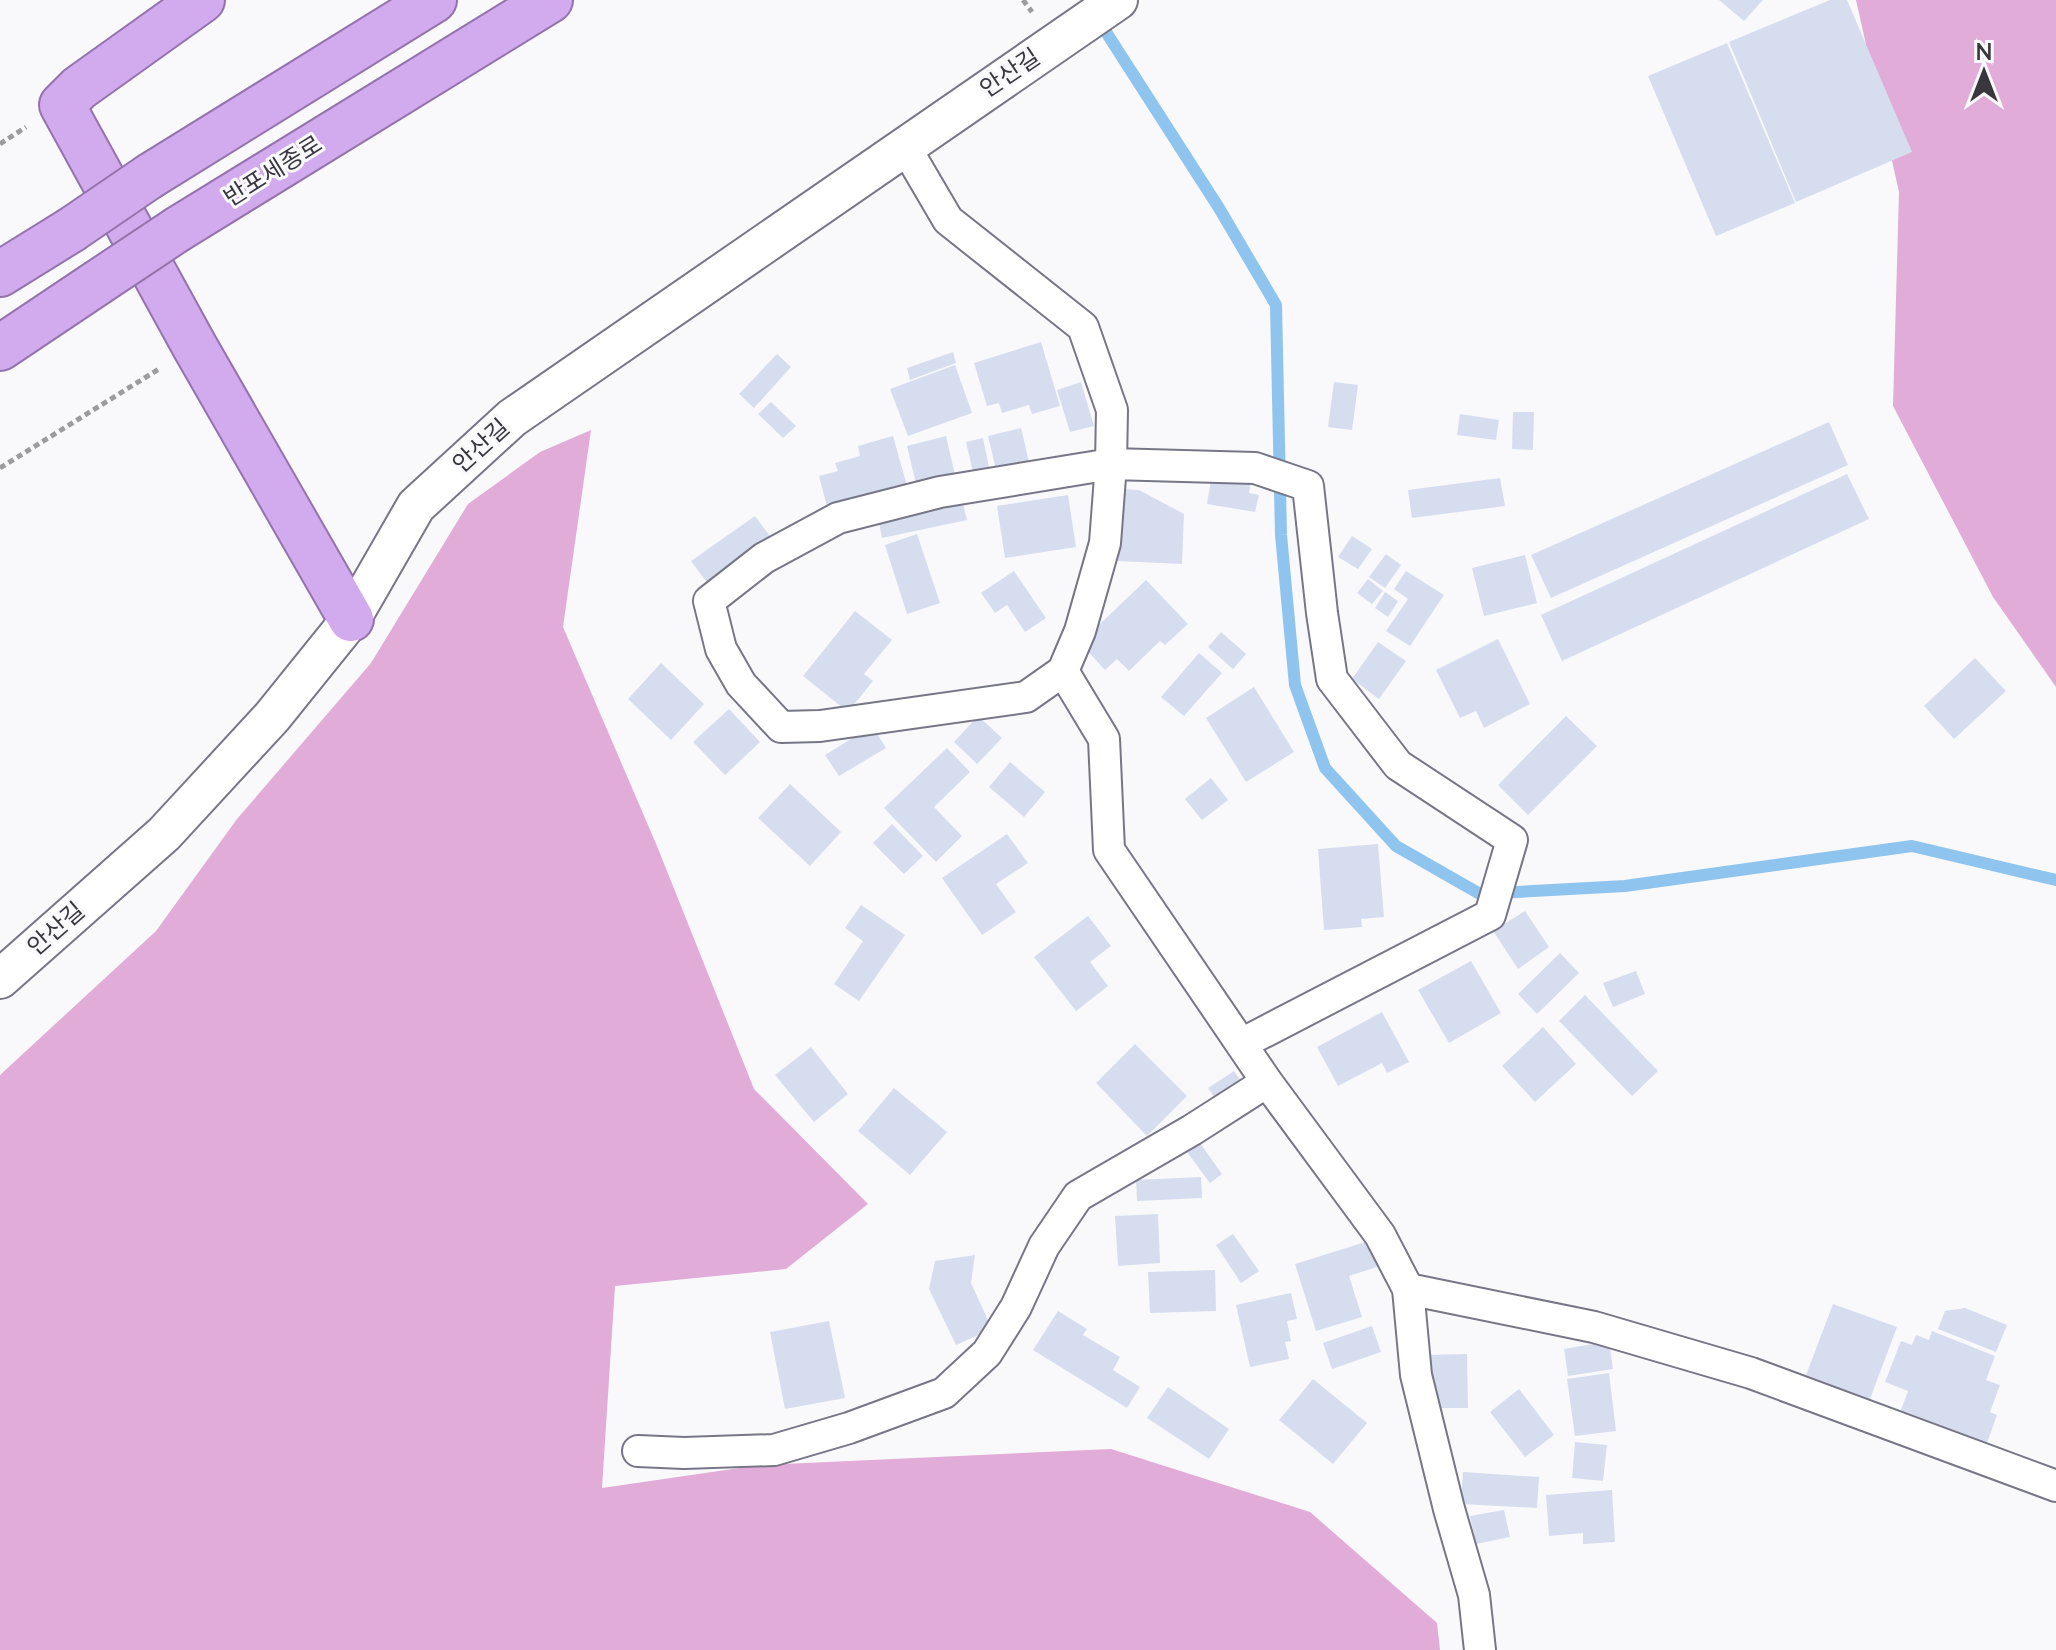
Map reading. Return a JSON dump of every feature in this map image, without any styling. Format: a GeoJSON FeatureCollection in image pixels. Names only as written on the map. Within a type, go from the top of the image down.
{"type":"FeatureCollection","features":[{"type":"Feature","properties":{"kind":"highway"},"geometry":{"type":"LineString","coordinates":[[202,0],[79,88],[62,105],[195,347],[351,619]]}},
{"type":"Feature","properties":{"kind":"highway"},"geometry":{"type":"LineString","coordinates":[[0,274],[150,176],[434,0]]}},
{"type":"Feature","properties":{"kind":"highway","name":"반포세종로"},"geometry":{"type":"LineString","coordinates":[[0,348],[178,229],[550,0]]}},
{"type":"Feature","properties":{"kind":"street","name":"안산길"},"geometry":{"type":"LineString","coordinates":[[0,979],[164,834],[272,717],[351,619],[416,506],[512,418],[1118,0]]}},
{"type":"Feature","properties":{"kind":"street"},"geometry":{"type":"LineString","coordinates":[[904,145],[948,220],[1083,327],[1112,410],[1111,464],[1105,543],[1080,631],[1063,671],[1026,697],[820,726],[781,727],[741,684],[721,649],[709,601],[764,558],[838,518],[940,492],[1111,464],[1255,468],[1308,486],[1332,679],[1398,765],[1512,840],[1490,915],[1243,1043]]}},
{"type":"Feature","properties":{"kind":"street"},"geometry":{"type":"LineString","coordinates":[[1063,671],[1104,739],[1109,850],[1267,1082],[1380,1235],[1408,1289],[1416,1375],[1474,1595],[1480,1650]]}},
{"type":"Feature","properties":{"kind":"street"},"geometry":{"type":"LineString","coordinates":[[638,1451],[774,1450],[849,1428],[944,1393],[987,1353],[1016,1307],[1044,1246],[1078,1196],[1267,1082]]}},
{"type":"Feature","properties":{"kind":"street"},"geometry":{"type":"LineString","coordinates":[[1408,1289],[1594,1327],[1751,1373],[2056,1486]]}},
{"type":"Feature","properties":{"kind":"path"},"geometry":{"type":"LineString","coordinates":[[0,468],[195,347]]}},
{"type":"Feature","properties":{"kind":"shaded area"},"geometry":{"type":"Polygon","coordinates":[[[1856,0],[2056,0],[2056,687],[1993,597],[1893,406],[1899,192],[1856,0]]]}},
{"type":"Feature","properties":{"kind":"shaded area"},"geometry":{"type":"Polygon","coordinates":[[[591,430],[563,627],[657,846],[754,1089],[868,1204],[786,1269],[615,1286],[602,1488],[760,1465],[1111,1449],[1310,1512],[1437,1623],[1440,1650],[0,1650],[0,1075],[156,931],[237,819],[371,663],[468,504],[540,452],[591,430]]]}},
{"type":"Feature","properties":{"kind":"building"},"geometry":{"type":"Polygon","coordinates":[[[1719,0],[1763,0],[1744,21],[1719,0]]]}},
{"type":"Feature","properties":{"kind":"building"},"geometry":{"type":"Polygon","coordinates":[[[1830,0],[1847,0],[1912,152],[1796,202],[1729,42],[1830,0]]]}},
{"type":"Feature","properties":{"kind":"building"},"geometry":{"type":"Polygon","coordinates":[[[1727,43],[1795,203],[1716,236],[1648,76],[1727,43]]]}},
{"type":"Feature","properties":{"kind":"building"},"geometry":{"type":"Polygon","coordinates":[[[1041,342],[1060,406],[1032,414],[1029,405],[1002,413],[999,403],[987,406],[974,363],[1041,342]]]}},
{"type":"Feature","properties":{"kind":"building"},"geometry":{"type":"Polygon","coordinates":[[[953,352],[956,363],[910,380],[907,368],[953,352]]]}},
{"type":"Feature","properties":{"kind":"building"},"geometry":{"type":"Polygon","coordinates":[[[777,354],[791,367],[754,408],[739,394],[777,354]]]}},
{"type":"Feature","properties":{"kind":"building"},"geometry":{"type":"Polygon","coordinates":[[[955,365],[972,413],[908,436],[890,389],[955,365]]]}},
{"type":"Feature","properties":{"kind":"building"},"geometry":{"type":"Polygon","coordinates":[[[1081,382],[1094,426],[1070,432],[1057,390],[1081,382]]]}},
{"type":"Feature","properties":{"kind":"building"},"geometry":{"type":"Polygon","coordinates":[[[1334,382],[1358,385],[1352,430],[1328,427],[1334,382]]]}},
{"type":"Feature","properties":{"kind":"building"},"geometry":{"type":"Polygon","coordinates":[[[771,402],[796,426],[783,438],[758,414],[771,402]]]}},
{"type":"Feature","properties":{"kind":"building"},"geometry":{"type":"Polygon","coordinates":[[[1513,412],[1534,412],[1533,450],[1512,449],[1513,412]]]}},
{"type":"Feature","properties":{"kind":"building"},"geometry":{"type":"Polygon","coordinates":[[[1460,414],[1499,420],[1496,440],[1457,435],[1460,414]]]}},
{"type":"Feature","properties":{"kind":"building"},"geometry":{"type":"Polygon","coordinates":[[[1829,422],[1848,465],[1551,598],[1531,555],[1829,422]]]}},
{"type":"Feature","properties":{"kind":"building"},"geometry":{"type":"Polygon","coordinates":[[[1021,428],[1030,466],[997,474],[988,436],[1021,428]]]}},
{"type":"Feature","properties":{"kind":"building"},"geometry":{"type":"Polygon","coordinates":[[[893,436],[909,493],[829,514],[819,476],[838,471],[835,463],[860,456],[858,446],[893,436]]]}},
{"type":"Feature","properties":{"kind":"building"},"geometry":{"type":"Polygon","coordinates":[[[946,436],[955,475],[916,484],[907,446],[946,436]]]}},
{"type":"Feature","properties":{"kind":"building"},"geometry":{"type":"Polygon","coordinates":[[[983,438],[991,477],[975,481],[966,442],[983,438]]]}},
{"type":"Feature","properties":{"kind":"building"},"geometry":{"type":"Polygon","coordinates":[[[1212,474],[1251,481],[1249,493],[1259,495],[1255,512],[1207,504],[1212,474]]]}},
{"type":"Feature","properties":{"kind":"building"},"geometry":{"type":"Polygon","coordinates":[[[1847,474],[1869,519],[1562,661],[1541,615],[1847,474]]]}},
{"type":"Feature","properties":{"kind":"building"},"geometry":{"type":"Polygon","coordinates":[[[1500,478],[1505,506],[1412,518],[1408,490],[1500,478]]]}},
{"type":"Feature","properties":{"kind":"building"},"geometry":{"type":"Polygon","coordinates":[[[1122,489],[1139,490],[1184,514],[1182,564],[1118,561],[1122,489]]]}},
{"type":"Feature","properties":{"kind":"building"},"geometry":{"type":"Polygon","coordinates":[[[1068,495],[1076,547],[1005,558],[997,506],[1068,495]]]}},
{"type":"Feature","properties":{"kind":"building"},"geometry":{"type":"Polygon","coordinates":[[[962,500],[967,520],[882,538],[878,518],[962,500]]]}},
{"type":"Feature","properties":{"kind":"building"},"geometry":{"type":"Polygon","coordinates":[[[755,516],[772,539],[708,584],[691,561],[755,516]]]}},
{"type":"Feature","properties":{"kind":"building"},"geometry":{"type":"Polygon","coordinates":[[[917,534],[940,603],[907,614],[885,545],[917,534]]]}},
{"type":"Feature","properties":{"kind":"building"},"geometry":{"type":"Polygon","coordinates":[[[1352,536],[1372,549],[1358,569],[1338,557],[1352,536]]]}},
{"type":"Feature","properties":{"kind":"building"},"geometry":{"type":"Polygon","coordinates":[[[1386,554],[1401,565],[1385,588],[1369,577],[1386,554]]]}},
{"type":"Feature","properties":{"kind":"building"},"geometry":{"type":"Polygon","coordinates":[[[1525,555],[1537,603],[1484,616],[1472,568],[1525,555]]]}},
{"type":"Feature","properties":{"kind":"building"},"geometry":{"type":"Polygon","coordinates":[[[1014,571],[1046,618],[1025,632],[1007,605],[995,613],[981,593],[1014,571]]]}},
{"type":"Feature","properties":{"kind":"building"},"geometry":{"type":"Polygon","coordinates":[[[1406,571],[1444,595],[1410,646],[1386,631],[1408,599],[1394,589],[1406,571]]]}},
{"type":"Feature","properties":{"kind":"building"},"geometry":{"type":"Polygon","coordinates":[[[1368,579],[1383,591],[1372,604],[1357,593],[1368,579]]]}},
{"type":"Feature","properties":{"kind":"building"},"geometry":{"type":"Polygon","coordinates":[[[1146,580],[1188,624],[1165,645],[1160,641],[1129,671],[1117,659],[1105,670],[1080,643],[1146,580]]]}},
{"type":"Feature","properties":{"kind":"building"},"geometry":{"type":"Polygon","coordinates":[[[1385,592],[1398,601],[1388,617],[1375,608],[1385,592]]]}},
{"type":"Feature","properties":{"kind":"building"},"geometry":{"type":"Polygon","coordinates":[[[855,611],[892,640],[864,674],[873,681],[848,712],[803,676],[855,611]]]}},
{"type":"Feature","properties":{"kind":"building"},"geometry":{"type":"Polygon","coordinates":[[[1221,632],[1246,654],[1233,669],[1208,647],[1221,632]]]}},
{"type":"Feature","properties":{"kind":"building"},"geometry":{"type":"Polygon","coordinates":[[[1498,639],[1530,704],[1484,728],[1476,711],[1460,718],[1436,670],[1498,639]]]}},
{"type":"Feature","properties":{"kind":"building"},"geometry":{"type":"Polygon","coordinates":[[[1378,642],[1406,661],[1379,699],[1352,679],[1378,642]]]}},
{"type":"Feature","properties":{"kind":"building"},"geometry":{"type":"Polygon","coordinates":[[[1199,653],[1222,673],[1184,716],[1161,697],[1199,653]]]}},
{"type":"Feature","properties":{"kind":"building"},"geometry":{"type":"Polygon","coordinates":[[[1975,658],[2006,691],[1954,739],[1924,706],[1975,658]]]}},
{"type":"Feature","properties":{"kind":"building"},"geometry":{"type":"Polygon","coordinates":[[[661,663],[704,704],[671,740],[628,699],[661,663]]]}},
{"type":"Feature","properties":{"kind":"building"},"geometry":{"type":"Polygon","coordinates":[[[1254,687],[1294,752],[1246,782],[1206,718],[1254,687]]]}},
{"type":"Feature","properties":{"kind":"building"},"geometry":{"type":"Polygon","coordinates":[[[729,709],[760,742],[725,775],[693,742],[729,709]]]}},
{"type":"Feature","properties":{"kind":"building"},"geometry":{"type":"Polygon","coordinates":[[[978,716],[1002,738],[977,764],[954,742],[978,716]]]}},
{"type":"Feature","properties":{"kind":"building"},"geometry":{"type":"Polygon","coordinates":[[[1566,716],[1597,746],[1528,815],[1498,785],[1566,716]]]}},
{"type":"Feature","properties":{"kind":"building"},"geometry":{"type":"Polygon","coordinates":[[[872,726],[886,748],[839,776],[825,755],[872,726]]]}},
{"type":"Feature","properties":{"kind":"building"},"geometry":{"type":"Polygon","coordinates":[[[947,748],[970,772],[934,807],[962,836],[936,862],[884,808],[947,748]]]}},
{"type":"Feature","properties":{"kind":"building"},"geometry":{"type":"Polygon","coordinates":[[[1010,762],[1045,792],[1024,817],[989,787],[1010,762]]]}},
{"type":"Feature","properties":{"kind":"building"},"geometry":{"type":"Polygon","coordinates":[[[1211,778],[1228,800],[1202,820],[1185,799],[1211,778]]]}},
{"type":"Feature","properties":{"kind":"building"},"geometry":{"type":"Polygon","coordinates":[[[790,784],[841,832],[810,866],[758,818],[790,784]]]}},
{"type":"Feature","properties":{"kind":"building"},"geometry":{"type":"Polygon","coordinates":[[[892,824],[923,856],[904,874],[873,843],[892,824]]]}},
{"type":"Feature","properties":{"kind":"building"},"geometry":{"type":"Polygon","coordinates":[[[1007,834],[1028,863],[996,884],[1016,912],[982,935],[942,878],[1007,834]]]}},
{"type":"Feature","properties":{"kind":"building"},"geometry":{"type":"Polygon","coordinates":[[[1378,844],[1384,917],[1361,919],[1362,927],[1324,930],[1318,849],[1378,844]]]}},
{"type":"Feature","properties":{"kind":"building"},"geometry":{"type":"Polygon","coordinates":[[[861,905],[905,935],[859,1001],[834,984],[863,941],[845,928],[861,905]]]}},
{"type":"Feature","properties":{"kind":"building"},"geometry":{"type":"Polygon","coordinates":[[[1525,911],[1549,947],[1518,969],[1493,931],[1525,911]]]}},
{"type":"Feature","properties":{"kind":"building"},"geometry":{"type":"Polygon","coordinates":[[[1088,916],[1111,946],[1090,962],[1108,986],[1076,1011],[1034,957],[1088,916]]]}},
{"type":"Feature","properties":{"kind":"building"},"geometry":{"type":"Polygon","coordinates":[[[1560,953],[1579,973],[1537,1014],[1518,994],[1560,953]]]}},
{"type":"Feature","properties":{"kind":"building"},"geometry":{"type":"Polygon","coordinates":[[[1471,961],[1501,1013],[1449,1043],[1418,990],[1471,961]]]}},
{"type":"Feature","properties":{"kind":"building"},"geometry":{"type":"Polygon","coordinates":[[[1636,971],[1645,994],[1613,1007],[1603,983],[1636,971]]]}},
{"type":"Feature","properties":{"kind":"building"},"geometry":{"type":"Polygon","coordinates":[[[1585,995],[1658,1071],[1632,1096],[1559,1021],[1585,995]]]}},
{"type":"Feature","properties":{"kind":"building"},"geometry":{"type":"Polygon","coordinates":[[[1382,1012],[1409,1062],[1387,1073],[1382,1063],[1338,1086],[1317,1047],[1382,1012]]]}},
{"type":"Feature","properties":{"kind":"building"},"geometry":{"type":"Polygon","coordinates":[[[1543,1027],[1576,1064],[1535,1102],[1502,1066],[1543,1027]]]}},
{"type":"Feature","properties":{"kind":"building"},"geometry":{"type":"Polygon","coordinates":[[[1135,1044],[1187,1096],[1147,1136],[1096,1083],[1135,1044]]]}},
{"type":"Feature","properties":{"kind":"building"},"geometry":{"type":"Polygon","coordinates":[[[811,1047],[848,1094],[814,1122],[775,1075],[811,1047]]]}},
{"type":"Feature","properties":{"kind":"building"},"geometry":{"type":"Polygon","coordinates":[[[1234,1071],[1246,1088],[1220,1106],[1208,1088],[1234,1071]]]}},
{"type":"Feature","properties":{"kind":"building"},"geometry":{"type":"Polygon","coordinates":[[[894,1088],[947,1132],[910,1175],[858,1131],[894,1088]]]}},
{"type":"Feature","properties":{"kind":"building"},"geometry":{"type":"Polygon","coordinates":[[[1200,1143],[1222,1174],[1210,1183],[1187,1152],[1200,1143]]]}},
{"type":"Feature","properties":{"kind":"building"},"geometry":{"type":"Polygon","coordinates":[[[1201,1177],[1202,1198],[1137,1201],[1136,1180],[1201,1177]]]}},
{"type":"Feature","properties":{"kind":"building"},"geometry":{"type":"Polygon","coordinates":[[[1158,1214],[1160,1263],[1118,1266],[1115,1216],[1158,1214]]]}},
{"type":"Feature","properties":{"kind":"building"},"geometry":{"type":"Polygon","coordinates":[[[1233,1234],[1259,1271],[1241,1283],[1216,1245],[1233,1234]]]}},
{"type":"Feature","properties":{"kind":"building"},"geometry":{"type":"Polygon","coordinates":[[[1375,1239],[1383,1265],[1349,1276],[1362,1317],[1316,1331],[1295,1264],[1375,1239]]]}},
{"type":"Feature","properties":{"kind":"building"},"geometry":{"type":"Polygon","coordinates":[[[975,1255],[971,1283],[992,1329],[956,1345],[929,1289],[935,1261],[975,1255]]]}},
{"type":"Feature","properties":{"kind":"building"},"geometry":{"type":"Polygon","coordinates":[[[1215,1270],[1216,1311],[1150,1313],[1148,1272],[1215,1270]]]}},
{"type":"Feature","properties":{"kind":"building"},"geometry":{"type":"Polygon","coordinates":[[[1291,1293],[1297,1319],[1287,1321],[1291,1341],[1285,1342],[1289,1359],[1250,1367],[1236,1305],[1291,1293]]]}},
{"type":"Feature","properties":{"kind":"building"},"geometry":{"type":"Polygon","coordinates":[[[1833,1304],[1897,1327],[1870,1399],[1806,1375],[1833,1304]]]}},
{"type":"Feature","properties":{"kind":"building"},"geometry":{"type":"Polygon","coordinates":[[[1965,1308],[2007,1325],[1996,1352],[1938,1329],[1945,1311],[1965,1308]]]}},
{"type":"Feature","properties":{"kind":"building"},"geometry":{"type":"Polygon","coordinates":[[[1058,1311],[1087,1329],[1083,1335],[1120,1357],[1113,1370],[1140,1387],[1127,1408],[1033,1350],[1058,1311]]]}},
{"type":"Feature","properties":{"kind":"building"},"geometry":{"type":"Polygon","coordinates":[[[829,1321],[845,1398],[785,1409],[770,1332],[829,1321]]]}},
{"type":"Feature","properties":{"kind":"building"},"geometry":{"type":"Polygon","coordinates":[[[1372,1326],[1381,1352],[1332,1369],[1323,1343],[1372,1326]]]}},
{"type":"Feature","properties":{"kind":"building"},"geometry":{"type":"Polygon","coordinates":[[[1932,1331],[1995,1356],[1986,1380],[2000,1385],[1990,1412],[1997,1415],[1987,1443],[1901,1410],[1908,1391],[1885,1382],[1901,1341],[1912,1345],[1916,1335],[1929,1340],[1932,1331]]]}},
{"type":"Feature","properties":{"kind":"building"},"geometry":{"type":"Polygon","coordinates":[[[1609,1341],[1613,1369],[1568,1376],[1564,1349],[1609,1341]]]}},
{"type":"Feature","properties":{"kind":"building"},"geometry":{"type":"Polygon","coordinates":[[[1467,1354],[1468,1408],[1428,1408],[1428,1355],[1467,1354]]]}},
{"type":"Feature","properties":{"kind":"building"},"geometry":{"type":"Polygon","coordinates":[[[1609,1373],[1616,1431],[1575,1436],[1567,1379],[1609,1373]]]}},
{"type":"Feature","properties":{"kind":"building"},"geometry":{"type":"Polygon","coordinates":[[[1313,1379],[1367,1423],[1333,1464],[1279,1420],[1313,1379]]]}},
{"type":"Feature","properties":{"kind":"building"},"geometry":{"type":"Polygon","coordinates":[[[1168,1387],[1229,1429],[1209,1459],[1147,1418],[1168,1387]]]}},
{"type":"Feature","properties":{"kind":"building"},"geometry":{"type":"Polygon","coordinates":[[[1519,1389],[1554,1435],[1525,1457],[1490,1412],[1519,1389]]]}},
{"type":"Feature","properties":{"kind":"building"},"geometry":{"type":"Polygon","coordinates":[[[1575,1442],[1607,1445],[1603,1481],[1572,1478],[1575,1442]]]}},
{"type":"Feature","properties":{"kind":"building"},"geometry":{"type":"Polygon","coordinates":[[[1463,1472],[1539,1477],[1537,1508],[1461,1504],[1463,1472]]]}},
{"type":"Feature","properties":{"kind":"building"},"geometry":{"type":"Polygon","coordinates":[[[1612,1490],[1615,1542],[1583,1544],[1583,1533],[1549,1536],[1546,1495],[1612,1490]]]}},
{"type":"Feature","properties":{"kind":"building"},"geometry":{"type":"Polygon","coordinates":[[[1504,1510],[1510,1537],[1476,1544],[1470,1516],[1504,1510]]]}},
{"type":"Feature","properties":{"kind":"waterway"},"geometry":{"type":"LineString","coordinates":[[1097,18],[1219,208],[1276,305],[1281,535],[1295,685],[1325,768],[1396,846],[1480,894],[1625,886],[1912,846],[2056,880]]}}]}
